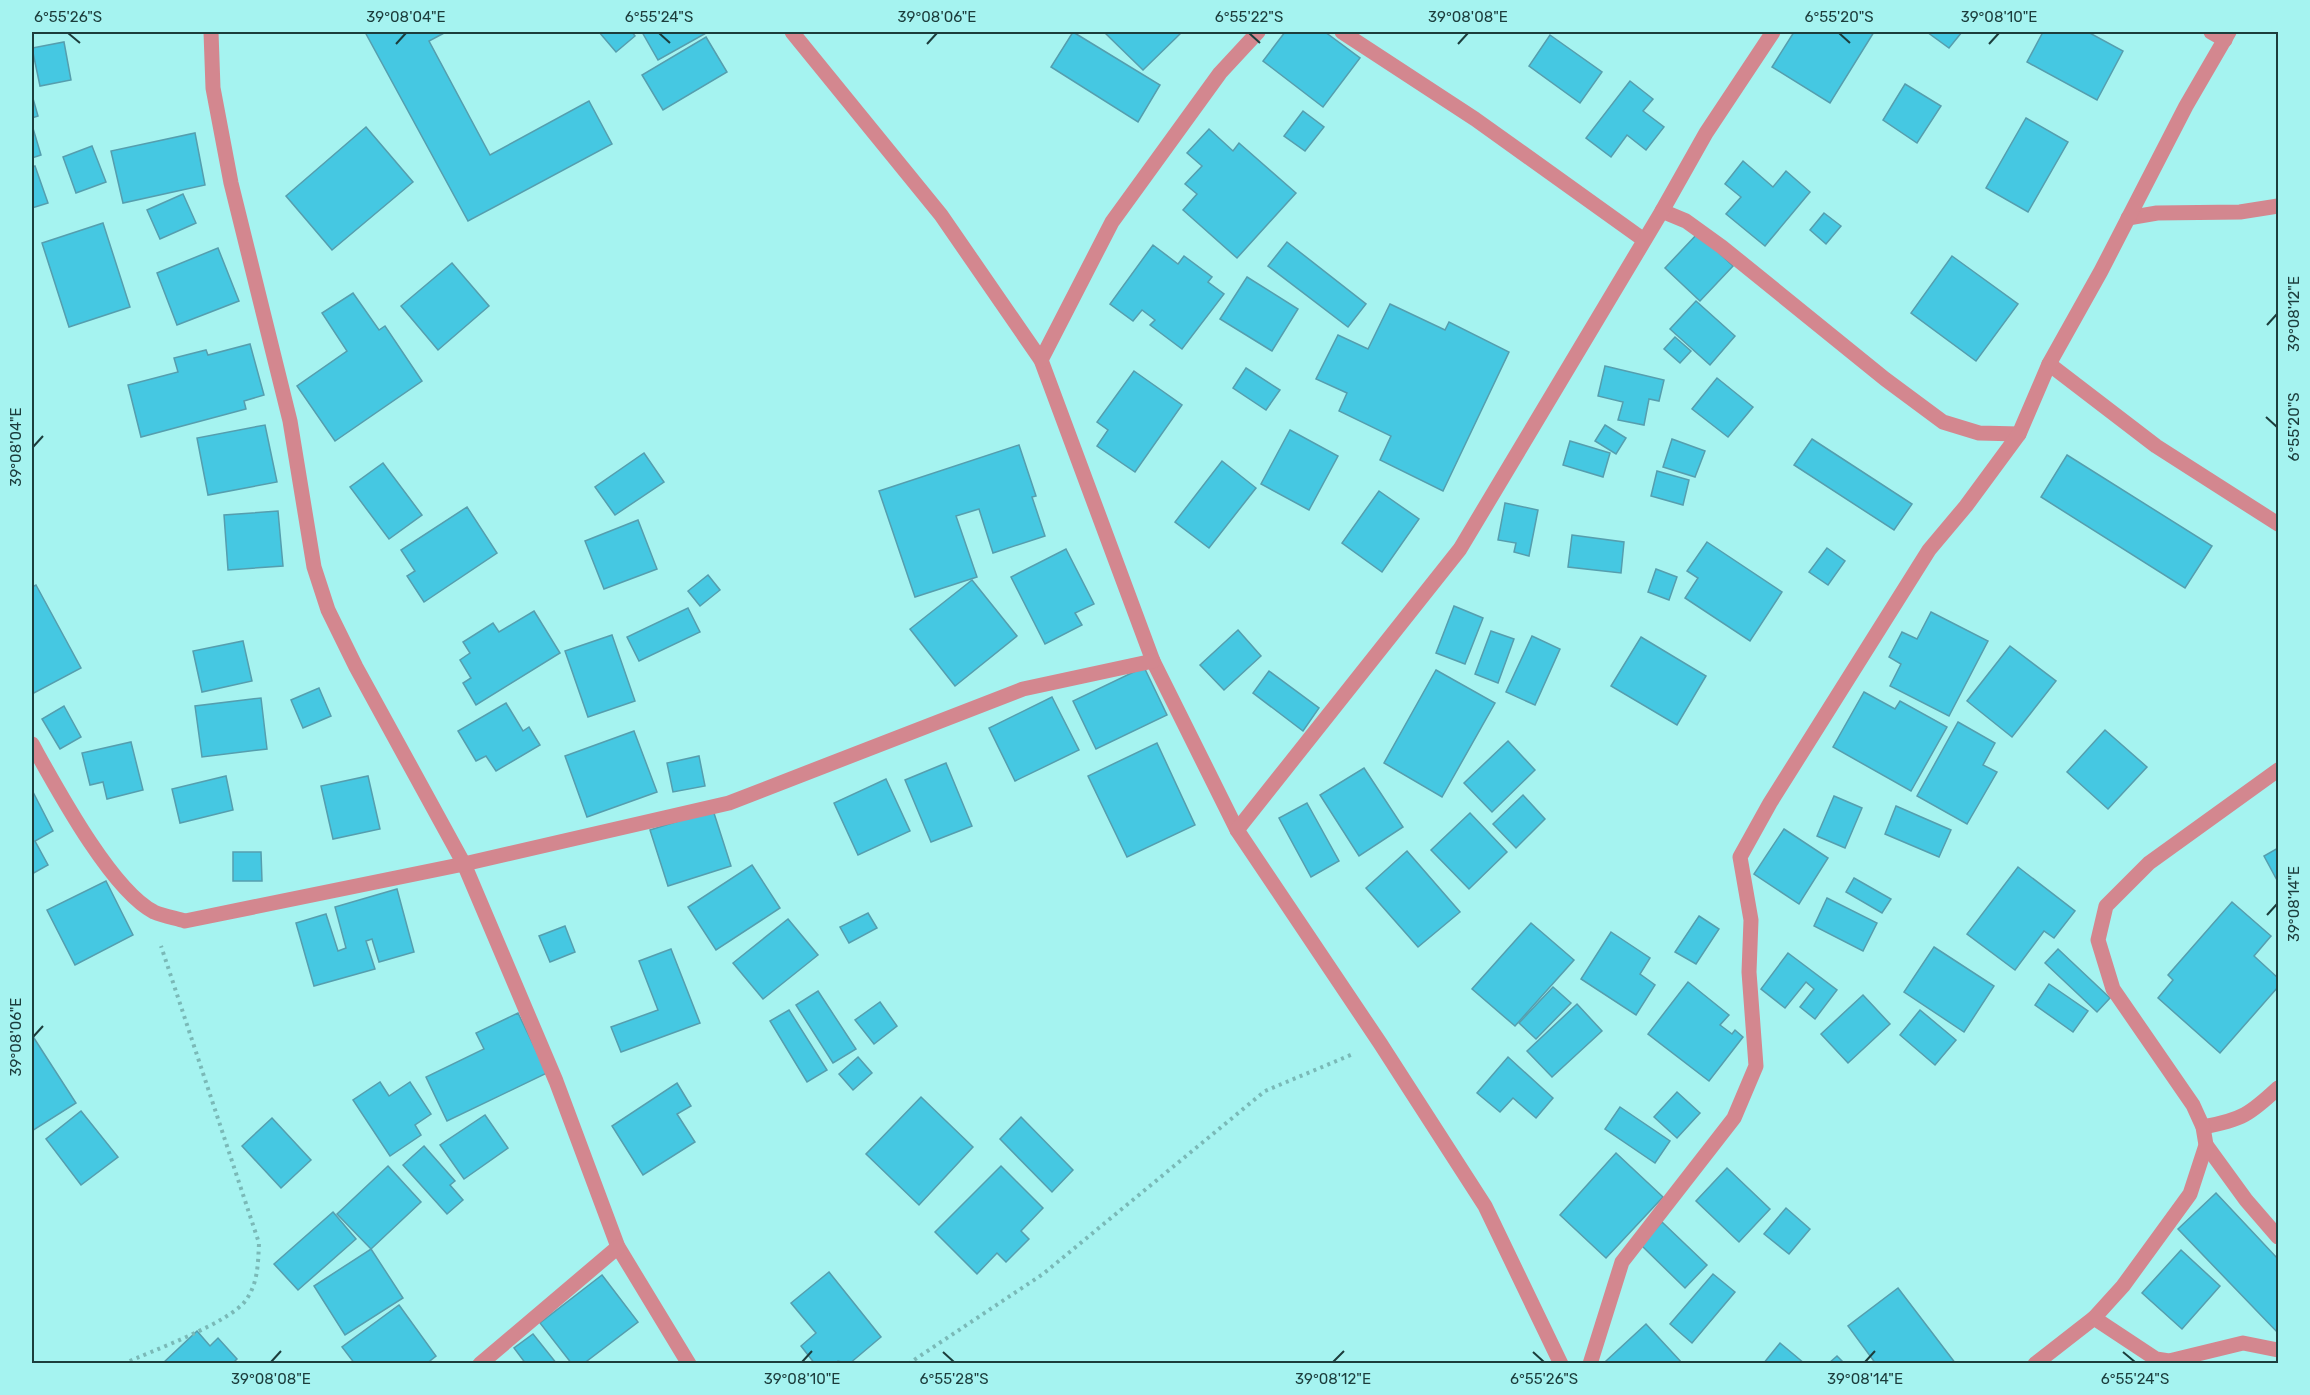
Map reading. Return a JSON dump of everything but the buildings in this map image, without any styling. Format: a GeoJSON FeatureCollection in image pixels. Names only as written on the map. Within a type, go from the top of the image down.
{"type":"FeatureCollection","features":[{"type":"Feature","properties":{"kind":"street"},"geometry":{"type":"LineString","coordinates":[[211,32],[213,88],[231,183],[290,421],[314,567],[328,610],[356,667],[464,864],[556,1082],[618,1247],[689,1364]]}},
{"type":"Feature","properties":{"kind":"street"},"geometry":{"type":"LineString","coordinates":[[792,32],[941,215],[1041,360],[1154,661],[1237,830],[1380,1042],[1485,1206],[1562,1364]]}},
{"type":"Feature","properties":{"kind":"street"},"geometry":{"type":"LineString","coordinates":[[1041,360],[1112,222],[1220,73],[1258,32]]}},
{"type":"Feature","properties":{"kind":"street"},"geometry":{"type":"LineString","coordinates":[[1342,32],[1475,119],[1644,240]]}},
{"type":"Feature","properties":{"kind":"street"},"geometry":{"type":"LineString","coordinates":[[1237,830],[1460,549],[1662,211],[1706,133],[1773,32]]}},
{"type":"Feature","properties":{"kind":"street"},"geometry":{"type":"LineString","coordinates":[[1590,1364],[1623,1262],[1734,1118],[1756,1066],[1749,972],[1751,920],[1740,857],[1770,803],[1929,550],[1966,506],[2019,434],[2049,364],[2227,36],[2211,32]]}},
{"type":"Feature","properties":{"kind":"street"},"geometry":{"type":"LineString","coordinates":[[2128,218],[2157,213],[2240,212],[2278,206]]}},
{"type":"Feature","properties":{"kind":"street"},"geometry":{"type":"LineString","coordinates":[[1662,211],[1686,221],[1722,247],[1885,379],[1943,422],[1979,433],[2019,434]]}},
{"type":"Feature","properties":{"kind":"street"},"geometry":{"type":"LineString","coordinates":[[2049,364],[2156,446],[2278,524]]}},
{"type":"Feature","properties":{"kind":"street"},"geometry":{"type":"LineString","coordinates":[[32,744],[73,815],[122,885],[154,912],[185,921],[464,864],[729,803],[1023,689],[1154,661]]}},
{"type":"Feature","properties":{"kind":"street"},"geometry":{"type":"LineString","coordinates":[[2278,770],[2149,863],[2106,906],[2098,940],[2113,989],[2177,1078],[2203,1127],[2206,1145],[2246,1200],[2278,1237]]}},
{"type":"Feature","properties":{"kind":"street"},"geometry":{"type":"LineString","coordinates":[[2203,1127],[2234,1122],[2251,1113],[2278,1088]]}},
{"type":"Feature","properties":{"kind":"street"},"geometry":{"type":"LineString","coordinates":[[2035,1364],[2094,1318],[2123,1286],[2190,1194],[2206,1145]]}},
{"type":"Feature","properties":{"kind":"street"},"geometry":{"type":"LineString","coordinates":[[480,1364],[618,1247]]}},
{"type":"Feature","properties":{"kind":"street"},"geometry":{"type":"LineString","coordinates":[[2094,1318],[2156,1359],[2169,1361],[2242,1343],[2278,1350]]}},
{"type":"Feature","properties":{"kind":"path"},"geometry":{"type":"LineString","coordinates":[[123,1364],[225,1318],[245,1302],[258,1276],[260,1243],[147,907]]}},
{"type":"Feature","properties":{"kind":"path"},"geometry":{"type":"LineString","coordinates":[[908,1364],[1043,1274],[1265,1091],[1380,1042]]}}]}
